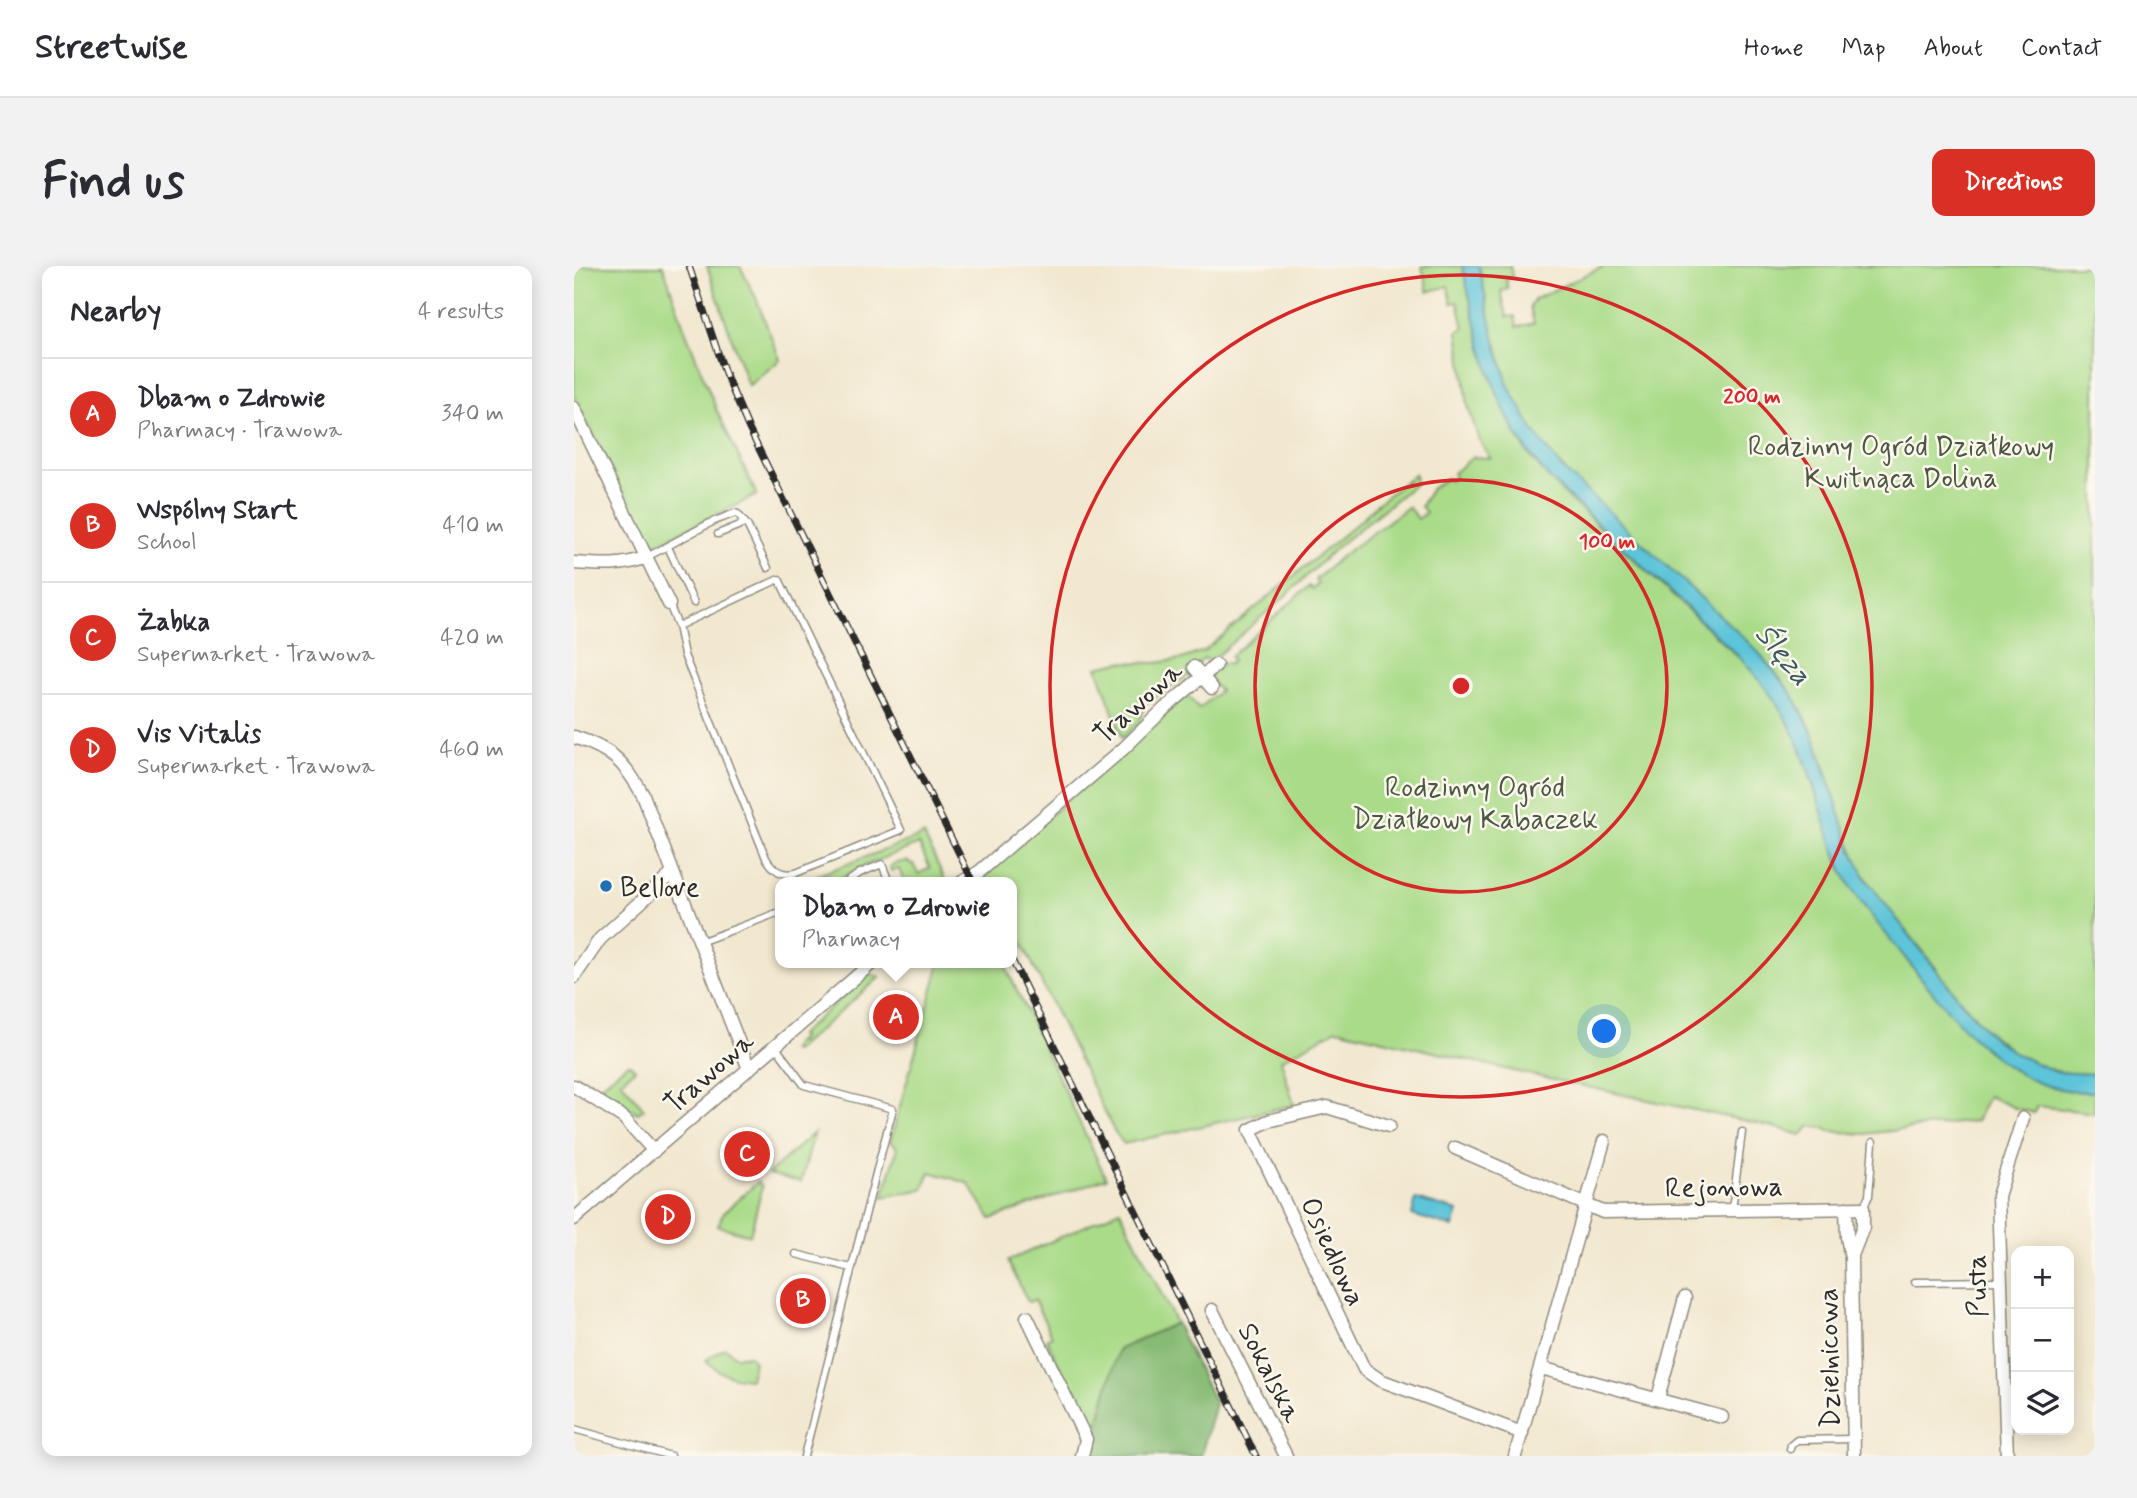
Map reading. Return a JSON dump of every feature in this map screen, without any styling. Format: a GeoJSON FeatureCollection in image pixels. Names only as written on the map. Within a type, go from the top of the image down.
{"type":"FeatureCollection","features":[{"type":"Feature","properties":{"kind":"street"},"geometry":{"type":"LineString","coordinates":[[574,408],[669,604]]}},
{"type":"Feature","properties":{"kind":"street"},"geometry":{"type":"LineString","coordinates":[[574,563],[608,565],[631,563],[647,557]]}},
{"type":"Feature","properties":{"kind":"street","name":"Trawowa"},"geometry":{"type":"LineString","coordinates":[[970,877],[1123,749],[1198,672],[1216,665]]}},
{"type":"Feature","properties":{"kind":"street"},"geometry":{"type":"LineString","coordinates":[[1198,672],[1212,688]]}},
{"type":"Feature","properties":{"kind":"street"},"geometry":{"type":"LineString","coordinates":[[574,737],[605,749],[620,761],[643,795],[749,1069]]}},
{"type":"Feature","properties":{"kind":"street"},"geometry":{"type":"LineString","coordinates":[[574,977],[600,939],[673,873]]}},
{"type":"Feature","properties":{"kind":"street","name":"Trawowa"},"geometry":{"type":"LineString","coordinates":[[574,1219],[866,968]]}},
{"type":"Feature","properties":{"kind":"street"},"geometry":{"type":"LineString","coordinates":[[574,1086],[624,1118],[654,1151]]}},
{"type":"Feature","properties":{"kind":"street","name":"Osiedlowa"},"geometry":{"type":"LineString","coordinates":[[1389,1126],[1327,1107],[1268,1121],[1250,1130],[1364,1369],[1380,1380],[1522,1433]]}},
{"type":"Feature","properties":{"kind":"street","name":"Pusta"},"geometry":{"type":"LineString","coordinates":[[2007,1456],[1998,1196],[2023,1118]]}},
{"type":"Feature","properties":{"kind":"street"},"geometry":{"type":"LineString","coordinates":[[1515,1456],[1604,1141]]}},
{"type":"Feature","properties":{"kind":"street"},"geometry":{"type":"LineString","coordinates":[[1455,1148],[1587,1205]]}},
{"type":"Feature","properties":{"kind":"street","name":"Rejonowa"},"geometry":{"type":"LineString","coordinates":[[1587,1205],[1603,1212],[1863,1208]]}},
{"type":"Feature","properties":{"kind":"street","name":"Dzielnicowa"},"geometry":{"type":"LineString","coordinates":[[1846,1208],[1851,1258],[1854,1456]]}},
{"type":"Feature","properties":{"kind":"street","name":"Dzielnicowa"},"geometry":{"type":"LineString","coordinates":[[1851,1258],[1863,1227],[1863,1208]]}},
{"type":"Feature","properties":{"kind":"street"},"geometry":{"type":"LineString","coordinates":[[1658,1398],[1685,1298]]}},
{"type":"Feature","properties":{"kind":"street","name":"Sokalska"},"geometry":{"type":"LineString","coordinates":[[1212,1310],[1286,1456]]}},
{"type":"Feature","properties":{"kind":"street"},"geometry":{"type":"LineString","coordinates":[[1027,1317],[1086,1438],[1082,1456]]}},
{"type":"Feature","properties":{"kind":"street"},"geometry":{"type":"LineString","coordinates":[[1541,1368],[1723,1417]]}},
{"type":"Feature","properties":{"kind":"lane"},"geometry":{"type":"LineString","coordinates":[[647,557],[712,522],[735,513],[745,523],[768,568]]}},
{"type":"Feature","properties":{"kind":"lane"},"geometry":{"type":"LineString","coordinates":[[718,534],[745,523]]}},
{"type":"Feature","properties":{"kind":"lane"},"geometry":{"type":"LineString","coordinates":[[668,547],[694,603]]}},
{"type":"Feature","properties":{"kind":"lane"},"geometry":{"type":"LineString","coordinates":[[669,604],[678,626],[684,655],[760,844],[774,868],[782,874],[796,873],[901,831],[779,579],[678,626]]}},
{"type":"Feature","properties":{"kind":"lane"},"geometry":{"type":"LineString","coordinates":[[854,877],[882,864],[887,877]]}},
{"type":"Feature","properties":{"kind":"lane"},"geometry":{"type":"LineString","coordinates":[[700,942],[775,914]]}},
{"type":"Feature","properties":{"kind":"lane"},"geometry":{"type":"LineString","coordinates":[[775,1046],[804,1084],[892,1109],[804,1456]]}},
{"type":"Feature","properties":{"kind":"lane"},"geometry":{"type":"LineString","coordinates":[[1732,1210],[1742,1132]]}},
{"type":"Feature","properties":{"kind":"lane"},"geometry":{"type":"LineString","coordinates":[[1863,1208],[1869,1196],[1873,1142]]}},
{"type":"Feature","properties":{"kind":"lane"},"geometry":{"type":"LineString","coordinates":[[796,1254],[851,1268]]}},
{"type":"Feature","properties":{"kind":"lane"},"geometry":{"type":"LineString","coordinates":[[1915,1283],[2001,1282]]}},
{"type":"Feature","properties":{"kind":"lane"},"geometry":{"type":"LineString","coordinates":[[574,1429],[671,1456]]}},
{"type":"Feature","properties":{"kind":"lane"},"geometry":{"type":"LineString","coordinates":[[1790,1449],[1797,1440],[1854,1439]]}},
{"type":"Feature","properties":{"kind":"green space"},"geometry":{"type":"Polygon","coordinates":[[[574,266],[663,266],[717,411],[757,495],[650,547],[574,396],[574,266]]]}},
{"type":"Feature","properties":{"kind":"green space"},"geometry":{"type":"Polygon","coordinates":[[[707,266],[740,266],[756,298],[780,360],[748,386],[707,266]]]}},
{"type":"Feature","properties":{"kind":"green space","name":"Rodzinny Ogród Działkowy Kabaczek"},"geometry":{"type":"Polygon","coordinates":[[[1422,266],[1462,266],[1489,373],[1514,431],[1530,457],[1564,494],[1750,668],[1776,700],[1798,741],[1837,857],[1985,1049],[2036,1081],[2063,1089],[2095,1092],[2095,1113],[2037,1106],[2034,1113],[1988,1096],[1976,1121],[1864,1134],[1829,1131],[1826,1128],[1810,1126],[1802,1135],[1337,1029],[1281,1060],[1294,1105],[1124,1144],[1114,1131],[1017,932],[1017,877],[985,876],[989,869],[1187,695],[1199,709],[1220,691],[1210,680],[1212,673],[1224,663],[1228,665],[1233,660],[1230,657],[1309,586],[1313,589],[1318,584],[1315,580],[1343,555],[1408,507],[1418,519],[1426,513],[1421,506],[1431,489],[1447,478],[1450,481],[1455,477],[1453,473],[1473,457],[1490,458],[1479,440],[1468,406],[1458,331],[1464,328],[1458,302],[1452,303],[1448,286],[1428,292],[1422,266]]]}},
{"type":"Feature","properties":{"kind":"green space","name":"Rodzinny Ogród Działkowy Kwitnąca Dolina"},"geometry":{"type":"Polygon","coordinates":[[[1479,266],[1510,266],[1513,278],[1506,280],[1508,289],[1501,291],[1507,317],[1515,316],[1517,327],[1534,323],[1530,307],[1535,299],[1604,266],[2095,266],[2095,1074],[2064,1073],[2038,1065],[2014,1052],[1992,1035],[1955,993],[1869,884],[1848,838],[1823,759],[1801,709],[1787,687],[1743,637],[1575,481],[1545,448],[1519,408],[1508,385],[1493,333],[1479,266]]]}},
{"type":"Feature","properties":{"kind":"green space"},"geometry":{"type":"Polygon","coordinates":[[[1415,474],[1416,483],[1337,547],[1210,662],[1205,658],[1191,670],[1192,674],[1145,703],[1139,723],[1122,738],[1097,667],[1120,662],[1156,663],[1182,659],[1204,651],[1415,474]]]}},
{"type":"Feature","properties":{"kind":"green space"},"geometry":{"type":"Polygon","coordinates":[[[924,835],[944,877],[902,877],[899,869],[891,871],[893,864],[906,861],[913,864],[918,874],[930,868],[919,844],[856,869],[844,877],[818,875],[924,835]]]}},
{"type":"Feature","properties":{"kind":"green space"},"geometry":{"type":"Polygon","coordinates":[[[939,968],[1006,968],[1106,1178],[991,1219],[968,1183],[930,1172],[923,1189],[883,1197],[897,1150],[890,1142],[939,968]]]}},
{"type":"Feature","properties":{"kind":"green space"},"geometry":{"type":"Polygon","coordinates":[[[870,974],[880,977],[795,1051],[791,1050],[796,1042],[799,1043],[799,1035],[870,974]]]}},
{"type":"Feature","properties":{"kind":"green space"},"geometry":{"type":"Polygon","coordinates":[[[627,1064],[635,1069],[621,1081],[644,1109],[638,1113],[598,1088],[627,1064]]]}},
{"type":"Feature","properties":{"kind":"green space"},"geometry":{"type":"Polygon","coordinates":[[[814,1133],[801,1182],[768,1174],[814,1133]]]}},
{"type":"Feature","properties":{"kind":"green space"},"geometry":{"type":"Polygon","coordinates":[[[758,1182],[762,1187],[750,1235],[718,1226],[723,1213],[758,1182]]]}},
{"type":"Feature","properties":{"kind":"green space"},"geometry":{"type":"Polygon","coordinates":[[[1120,1210],[1176,1323],[1118,1350],[1094,1437],[1046,1339],[1052,1336],[1034,1300],[1028,1302],[1008,1261],[1120,1210]]]}},
{"type":"Feature","properties":{"kind":"green space"},"geometry":{"type":"Polygon","coordinates":[[[1176,1323],[1215,1403],[1201,1456],[1089,1456],[1118,1350],[1176,1323]]]}},
{"type":"Feature","properties":{"kind":"green space"},"geometry":{"type":"Polygon","coordinates":[[[725,1348],[735,1356],[750,1356],[754,1362],[750,1379],[726,1374],[706,1360],[725,1348]]]}},
{"type":"Feature","properties":{"kind":"water"},"geometry":{"type":"Polygon","coordinates":[[[1462,266],[1479,266],[1493,333],[1508,385],[1533,430],[1560,466],[1743,637],[1793,695],[1813,735],[1852,850],[1866,879],[1967,1009],[1996,1040],[2018,1055],[2056,1072],[2095,1074],[2095,1092],[2044,1085],[2009,1067],[1990,1052],[1938,999],[1869,913],[1839,863],[1797,740],[1769,692],[1732,650],[1550,479],[1530,455],[1502,405],[1492,379],[1462,266]]]}},
{"type":"Feature","properties":{"kind":"water"},"geometry":{"type":"Polygon","coordinates":[[[1416,1199],[1458,1211],[1453,1227],[1412,1215],[1416,1199]]]}},
{"type":"Feature","properties":{"kind":"railway"},"geometry":{"type":"LineString","coordinates":[[689,266],[725,373],[749,429],[971,877]]}},
{"type":"Feature","properties":{"kind":"railway"},"geometry":{"type":"LineString","coordinates":[[1016,968],[1256,1456]]}},
{"type":"Feature","properties":{"kind":"place","name":"Bellove"},"geometry":{"type":"Point","coordinates":[606,886]}},
{"type":"Feature","properties":{"kind":"place","name":"Dbam o Zdrowie"},"geometry":{"type":"Point","coordinates":[896,1017]}},
{"type":"Feature","properties":{"kind":"place","name":"Żabka"},"geometry":{"type":"Point","coordinates":[747,1154]}},
{"type":"Feature","properties":{"kind":"place","name":"Vis Vitalis"},"geometry":{"type":"Point","coordinates":[668,1217]}},
{"type":"Feature","properties":{"kind":"place","name":"Wspólny Start"},"geometry":{"type":"Point","coordinates":[803,1301]}},
{"type":"Feature","properties":{"kind":"water label","name":"Ślęza"},"geometry":{"type":"Point","coordinates":[1784,654]}}]}
